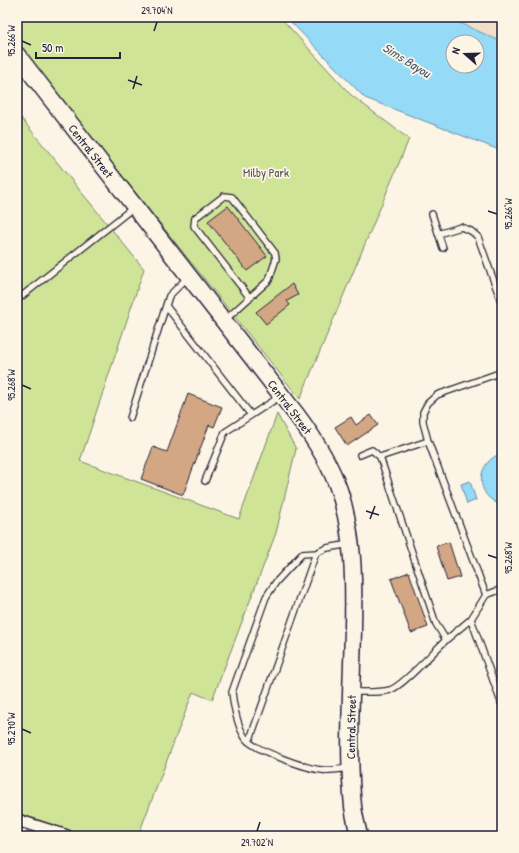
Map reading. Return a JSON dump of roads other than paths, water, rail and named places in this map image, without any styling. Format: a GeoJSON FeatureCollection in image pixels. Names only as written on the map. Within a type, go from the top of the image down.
{"type":"FeatureCollection","features":[{"type":"Feature","properties":{"kind":"street","name":"Central Street"},"geometry":{"type":"LineString","coordinates":[[17,55],[312,436],[332,472],[340,493],[351,544],[354,576],[350,768],[353,808],[359,836]]}},
{"type":"Feature","properties":{"kind":"street"},"geometry":{"type":"LineString","coordinates":[[17,820],[68,836]]}},
{"type":"Feature","properties":{"kind":"lane"},"geometry":{"type":"LineString","coordinates":[[224,321],[250,298],[270,280],[276,259],[275,253],[232,197],[224,196],[195,218],[194,226],[250,298]]}},
{"type":"Feature","properties":{"kind":"lane"},"geometry":{"type":"LineString","coordinates":[[17,300],[135,207]]}},
{"type":"Feature","properties":{"kind":"lane"},"geometry":{"type":"LineString","coordinates":[[432,214],[443,248]]}},
{"type":"Feature","properties":{"kind":"lane"},"geometry":{"type":"LineString","coordinates":[[438,234],[461,227],[471,231],[478,238],[502,304]]}},
{"type":"Feature","properties":{"kind":"lane"},"geometry":{"type":"LineString","coordinates":[[130,418],[168,296],[189,276]]}},
{"type":"Feature","properties":{"kind":"lane"},"geometry":{"type":"LineString","coordinates":[[166,306],[251,415]]}},
{"type":"Feature","properties":{"kind":"lane"},"geometry":{"type":"LineString","coordinates":[[486,595],[428,440],[423,422],[423,412],[428,403],[437,395],[502,372]]}},
{"type":"Feature","properties":{"kind":"lane"},"geometry":{"type":"LineString","coordinates":[[205,481],[225,432],[281,395]]}},
{"type":"Feature","properties":{"kind":"lane"},"geometry":{"type":"LineString","coordinates":[[380,457],[428,440]]}},
{"type":"Feature","properties":{"kind":"lane"},"geometry":{"type":"LineString","coordinates":[[360,455],[372,450],[380,457],[436,624],[446,640]]}},
{"type":"Feature","properties":{"kind":"lane"},"geometry":{"type":"LineString","coordinates":[[350,768],[332,771],[320,770],[256,748],[246,739],[233,706],[232,692],[266,596],[276,582],[302,554],[316,553],[327,548],[351,544]]}},
{"type":"Feature","properties":{"kind":"lane"},"geometry":{"type":"LineString","coordinates":[[249,742],[316,553]]}},
{"type":"Feature","properties":{"kind":"lane"},"geometry":{"type":"LineString","coordinates":[[352,692],[390,690],[400,685],[446,640],[471,619],[486,595],[502,589]]}},
{"type":"Feature","properties":{"kind":"lane"},"geometry":{"type":"LineString","coordinates":[[471,619],[502,705]]}},
{"type":"Feature","properties":{"kind":"water","name":"Sims Bayou"},"geometry":{"type":"Polygon","coordinates":[[[286,17],[447,17],[484,34],[445,34],[445,74],[485,74],[485,34],[502,42],[502,151],[365,98],[286,17]]]}},
{"type":"Feature","properties":{"kind":"water"},"geometry":{"type":"Polygon","coordinates":[[[502,453],[502,505],[493,501],[486,495],[481,479],[487,464],[493,457],[502,453]]]}},
{"type":"Feature","properties":{"kind":"water"},"geometry":{"type":"Polygon","coordinates":[[[470,481],[476,500],[467,504],[461,484],[470,481]]]}},
{"type":"Feature","properties":{"kind":"park label","name":"Milby Park"},"geometry":{"type":"Point","coordinates":[266,172]}}]}
